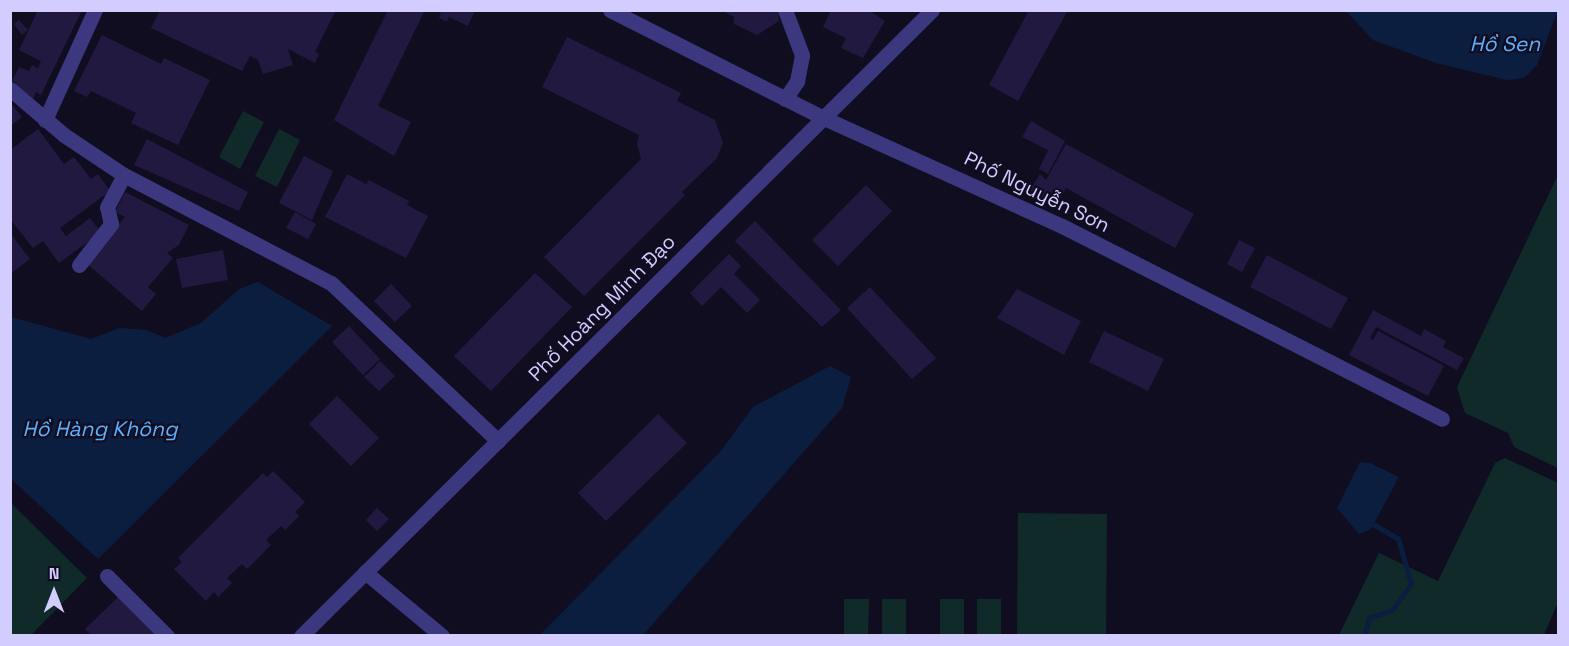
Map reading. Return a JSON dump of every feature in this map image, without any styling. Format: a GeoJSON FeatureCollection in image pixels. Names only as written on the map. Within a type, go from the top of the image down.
{"type":"FeatureCollection","features":[{"type":"Feature","properties":{"kind":"street"},"geometry":{"type":"LineString","coordinates":[[45,120],[95,10]]}},
{"type":"Feature","properties":{"kind":"street","name":"Phố Nguyễn Sơn"},"geometry":{"type":"LineString","coordinates":[[610,10],[784,99],[1062,226],[1442,419]]}},
{"type":"Feature","properties":{"kind":"street"},"geometry":{"type":"LineString","coordinates":[[784,99],[797,81],[802,55],[785,10]]}},
{"type":"Feature","properties":{"kind":"street","name":"Phố Hoàng Minh Đạo"},"geometry":{"type":"LineString","coordinates":[[302,636],[826,119],[932,10]]}},
{"type":"Feature","properties":{"kind":"street"},"geometry":{"type":"LineString","coordinates":[[10,90],[45,120],[124,175],[331,283],[498,441]]}},
{"type":"Feature","properties":{"kind":"street"},"geometry":{"type":"LineString","coordinates":[[79,265],[111,224],[107,207],[124,175]]}},
{"type":"Feature","properties":{"kind":"street"},"geometry":{"type":"LineString","coordinates":[[365,572],[442,636]]}},
{"type":"Feature","properties":{"kind":"street"},"geometry":{"type":"LineString","coordinates":[[107,576],[167,636]]}},
{"type":"Feature","properties":{"kind":"green space"},"geometry":{"type":"Polygon","coordinates":[[[243,111],[264,122],[240,169],[219,157],[243,111]]]}},
{"type":"Feature","properties":{"kind":"green space"},"geometry":{"type":"Polygon","coordinates":[[[279,129],[300,140],[277,187],[255,176],[279,129]]]}},
{"type":"Feature","properties":{"kind":"green space"},"geometry":{"type":"Polygon","coordinates":[[[1558,175],[1558,468],[1514,447],[1508,433],[1465,413],[1457,387],[1558,175]]]}},
{"type":"Feature","properties":{"kind":"green space"},"geometry":{"type":"Polygon","coordinates":[[[1505,458],[1558,483],[1558,602],[1544,635],[1339,635],[1379,553],[1438,581],[1495,463],[1505,458]]]}},
{"type":"Feature","properties":{"kind":"green space"},"geometry":{"type":"Polygon","coordinates":[[[11,503],[87,578],[31,635],[11,635],[11,503]]]}},
{"type":"Feature","properties":{"kind":"green space"},"geometry":{"type":"Polygon","coordinates":[[[1018,513],[1107,514],[1106,635],[1017,635],[1018,513]]]}},
{"type":"Feature","properties":{"kind":"green space"},"geometry":{"type":"Polygon","coordinates":[[[844,599],[869,599],[868,635],[844,635],[844,599]]]}},
{"type":"Feature","properties":{"kind":"green space"},"geometry":{"type":"Polygon","coordinates":[[[882,599],[906,599],[906,635],[882,635],[882,599]]]}},
{"type":"Feature","properties":{"kind":"green space"},"geometry":{"type":"Polygon","coordinates":[[[940,599],[964,599],[964,635],[940,635],[940,599]]]}},
{"type":"Feature","properties":{"kind":"green space"},"geometry":{"type":"Polygon","coordinates":[[[977,599],[1001,599],[1001,635],[977,635],[977,599]]]}},
{"type":"Feature","properties":{"kind":"water","name":"Hồ Sen"},"geometry":{"type":"Polygon","coordinates":[[[1558,10],[1537,65],[1524,78],[1507,80],[1436,63],[1373,40],[1346,11],[1558,10]]]}},
{"type":"Feature","properties":{"kind":"water","name":"Hồ Hàng Không"},"geometry":{"type":"Polygon","coordinates":[[[258,282],[332,326],[98,559],[11,479],[11,317],[91,339],[120,328],[146,330],[165,338],[201,323],[239,289],[258,282]]]}},
{"type":"Feature","properties":{"kind":"water"},"geometry":{"type":"Polygon","coordinates":[[[830,366],[851,377],[842,408],[643,635],[540,635],[720,452],[753,407],[830,366]]]}},
{"type":"Feature","properties":{"kind":"water"},"geometry":{"type":"Polygon","coordinates":[[[1360,462],[1370,463],[1399,477],[1371,529],[1359,534],[1337,508],[1360,462]]]}},
{"type":"Feature","properties":{"kind":"building"},"geometry":{"type":"Polygon","coordinates":[[[38,10],[82,10],[41,95],[36,92],[33,99],[12,89],[16,83],[12,81],[19,67],[29,71],[32,65],[38,68],[41,61],[19,50],[38,10]]]}},
{"type":"Feature","properties":{"kind":"building"},"geometry":{"type":"Polygon","coordinates":[[[160,10],[336,10],[315,52],[319,54],[315,63],[288,49],[293,65],[263,74],[258,60],[250,56],[242,71],[151,28],[160,10]]]}},
{"type":"Feature","properties":{"kind":"building"},"geometry":{"type":"Polygon","coordinates":[[[388,10],[425,10],[378,106],[411,122],[394,156],[334,120],[388,10]]]}},
{"type":"Feature","properties":{"kind":"building"},"geometry":{"type":"Polygon","coordinates":[[[435,10],[475,10],[468,26],[449,17],[447,22],[439,18],[441,13],[435,10]]]}},
{"type":"Feature","properties":{"kind":"building"},"geometry":{"type":"Polygon","coordinates":[[[721,10],[778,10],[779,21],[757,35],[734,24],[734,17],[721,10]]]}},
{"type":"Feature","properties":{"kind":"building"},"geometry":{"type":"Polygon","coordinates":[[[831,10],[868,10],[885,21],[863,58],[841,48],[846,38],[823,27],[831,10]]]}},
{"type":"Feature","properties":{"kind":"building"},"geometry":{"type":"Polygon","coordinates":[[[1029,10],[1068,10],[1018,101],[989,85],[1029,10]]]}},
{"type":"Feature","properties":{"kind":"building"},"geometry":{"type":"Polygon","coordinates":[[[19,20],[28,30],[22,35],[14,24],[19,20]]]}},
{"type":"Feature","properties":{"kind":"building"},"geometry":{"type":"Polygon","coordinates":[[[102,35],[161,64],[164,58],[210,80],[178,145],[131,123],[136,113],[91,91],[87,97],[74,91],[102,35]]]}},
{"type":"Feature","properties":{"kind":"building"},"geometry":{"type":"Polygon","coordinates":[[[567,37],[681,93],[677,101],[715,120],[723,143],[717,158],[682,192],[685,195],[584,296],[544,257],[641,159],[637,143],[639,135],[542,87],[567,37]]]}},
{"type":"Feature","properties":{"kind":"building"},"geometry":{"type":"Polygon","coordinates":[[[10,102],[22,117],[10,126],[10,102]]]}},
{"type":"Feature","properties":{"kind":"building"},"geometry":{"type":"Polygon","coordinates":[[[1031,121],[1065,141],[1048,174],[1039,169],[1048,150],[1022,137],[1031,121]]]}},
{"type":"Feature","properties":{"kind":"building"},"geometry":{"type":"Polygon","coordinates":[[[38,129],[64,164],[74,157],[91,179],[98,174],[110,191],[60,228],[66,236],[90,218],[101,232],[59,263],[43,241],[33,248],[10,219],[10,150],[38,129]]]}},
{"type":"Feature","properties":{"kind":"building"},"geometry":{"type":"Polygon","coordinates":[[[147,139],[248,192],[239,211],[134,165],[147,139]]]}},
{"type":"Feature","properties":{"kind":"building"},"geometry":{"type":"Polygon","coordinates":[[[1066,144],[1194,214],[1175,248],[1066,188],[1056,205],[1030,190],[1040,174],[1046,180],[1066,144]]]}},
{"type":"Feature","properties":{"kind":"building"},"geometry":{"type":"Polygon","coordinates":[[[304,156],[333,171],[312,220],[279,203],[304,156]]]}},
{"type":"Feature","properties":{"kind":"building"},"geometry":{"type":"Polygon","coordinates":[[[347,174],[366,184],[369,180],[409,201],[407,205],[428,216],[406,258],[325,217],[347,174]]]}},
{"type":"Feature","properties":{"kind":"building"},"geometry":{"type":"Polygon","coordinates":[[[866,185],[892,211],[838,266],[812,240],[866,185]]]}},
{"type":"Feature","properties":{"kind":"building"},"geometry":{"type":"Polygon","coordinates":[[[125,192],[189,225],[179,245],[167,253],[173,258],[148,287],[156,294],[142,311],[86,263],[125,217],[115,212],[125,192]]]}},
{"type":"Feature","properties":{"kind":"building"},"geometry":{"type":"Polygon","coordinates":[[[295,212],[316,224],[308,239],[286,228],[295,212]]]}},
{"type":"Feature","properties":{"kind":"building"},"geometry":{"type":"Polygon","coordinates":[[[755,221],[841,310],[822,327],[735,241],[755,221]]]}},
{"type":"Feature","properties":{"kind":"building"},"geometry":{"type":"Polygon","coordinates":[[[10,233],[30,259],[10,274],[10,233]]]}},
{"type":"Feature","properties":{"kind":"building"},"geometry":{"type":"Polygon","coordinates":[[[1239,240],[1255,248],[1242,272],[1227,264],[1239,240]]]}},
{"type":"Feature","properties":{"kind":"building"},"geometry":{"type":"Polygon","coordinates":[[[223,250],[228,280],[182,288],[176,259],[223,250]]]}},
{"type":"Feature","properties":{"kind":"building"},"geometry":{"type":"Polygon","coordinates":[[[729,254],[741,266],[734,274],[760,300],[747,313],[721,287],[702,306],[690,293],[729,254]]]}},
{"type":"Feature","properties":{"kind":"building"},"geometry":{"type":"Polygon","coordinates":[[[1267,255],[1348,298],[1331,329],[1250,287],[1267,255]]]}},
{"type":"Feature","properties":{"kind":"building"},"geometry":{"type":"Polygon","coordinates":[[[535,273],[572,307],[491,391],[454,356],[535,273]]]}},
{"type":"Feature","properties":{"kind":"building"},"geometry":{"type":"Polygon","coordinates":[[[391,284],[412,306],[395,322],[374,301],[391,284]]]}},
{"type":"Feature","properties":{"kind":"building"},"geometry":{"type":"Polygon","coordinates":[[[870,287],[936,358],[912,379],[847,308],[870,287]]]}},
{"type":"Feature","properties":{"kind":"building"},"geometry":{"type":"Polygon","coordinates":[[[1017,289],[1081,321],[1064,355],[997,318],[1017,289]]]}},
{"type":"Feature","properties":{"kind":"building"},"geometry":{"type":"Polygon","coordinates":[[[1373,310],[1421,336],[1424,329],[1446,341],[1443,347],[1464,358],[1457,370],[1376,327],[1370,338],[1373,340],[1378,331],[1444,366],[1428,396],[1349,355],[1373,310]]]}},
{"type":"Feature","properties":{"kind":"building"},"geometry":{"type":"Polygon","coordinates":[[[349,326],[380,359],[363,375],[332,342],[349,326]]]}},
{"type":"Feature","properties":{"kind":"building"},"geometry":{"type":"Polygon","coordinates":[[[1104,331],[1164,359],[1148,391],[1089,362],[1104,331]]]}},
{"type":"Feature","properties":{"kind":"building"},"geometry":{"type":"Polygon","coordinates":[[[380,361],[395,376],[379,391],[364,377],[380,361]]]}},
{"type":"Feature","properties":{"kind":"building"},"geometry":{"type":"Polygon","coordinates":[[[337,396],[379,438],[351,466],[309,424],[337,396]]]}},
{"type":"Feature","properties":{"kind":"building"},"geometry":{"type":"Polygon","coordinates":[[[658,414],[687,443],[606,521],[578,493],[658,414]]]}},
{"type":"Feature","properties":{"kind":"building"},"geometry":{"type":"Polygon","coordinates":[[[273,471],[305,502],[295,512],[299,516],[285,530],[281,526],[266,540],[271,545],[247,569],[242,564],[227,578],[232,583],[218,597],[214,592],[206,601],[174,569],[182,562],[178,558],[263,473],[267,477],[273,471]]]}},
{"type":"Feature","properties":{"kind":"building"},"geometry":{"type":"Polygon","coordinates":[[[377,508],[389,519],[377,531],[366,520],[377,508]]]}},
{"type":"Feature","properties":{"kind":"building"},"geometry":{"type":"Polygon","coordinates":[[[118,597],[157,636],[92,636],[85,629],[118,597]]]}},
{"type":"Feature","properties":{"kind":"waterway"},"geometry":{"type":"LineString","coordinates":[[1364,636],[1369,618],[1392,610],[1411,584],[1398,539],[1374,525]]}}]}
